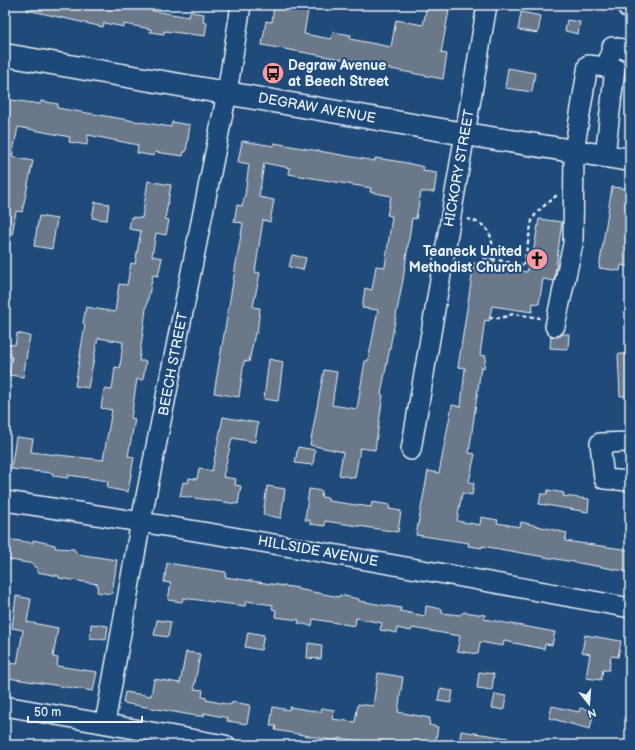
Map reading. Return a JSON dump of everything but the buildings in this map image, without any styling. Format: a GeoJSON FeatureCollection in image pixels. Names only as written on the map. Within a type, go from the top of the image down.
{"type":"FeatureCollection","features":[{"type":"Feature","properties":{"kind":"main road","name":"DEGRAW AVENUE"},"geometry":{"type":"LineString","coordinates":[[5,55],[465,134],[630,160]]}},
{"type":"Feature","properties":{"kind":"street","name":"BEECH STREET"},"geometry":{"type":"LineString","coordinates":[[104,723],[141,521],[227,93],[241,5]]}},
{"type":"Feature","properties":{"kind":"street","name":"HICKORY STREET"},"geometry":{"type":"LineString","coordinates":[[411,450],[487,5]]}},
{"type":"Feature","properties":{"kind":"street"},"geometry":{"type":"LineString","coordinates":[[607,67],[612,47],[630,50]]}},
{"type":"Feature","properties":{"kind":"street"},"geometry":{"type":"LineString","coordinates":[[555,323],[574,244],[574,151],[588,65],[615,68],[604,156]]}},
{"type":"Feature","properties":{"kind":"street"},"geometry":{"type":"LineString","coordinates":[[630,442],[600,443],[604,479],[630,482]]}},
{"type":"Feature","properties":{"kind":"street","name":"HILLSIDE AVENUE"},"geometry":{"type":"LineString","coordinates":[[5,501],[141,521],[386,562],[630,608]]}},
{"type":"Feature","properties":{"kind":"street"},"geometry":{"type":"LineString","coordinates":[[5,706],[225,745]]}},
{"type":"Feature","properties":{"kind":"path"},"geometry":{"type":"LineString","coordinates":[[524,265],[534,216],[558,193],[560,200]]}},
{"type":"Feature","properties":{"kind":"path"},"geometry":{"type":"LineString","coordinates":[[451,217],[477,222],[487,230],[493,244],[492,259],[528,266]]}},
{"type":"Feature","properties":{"kind":"path"},"geometry":{"type":"LineString","coordinates":[[490,318],[501,318],[513,314],[555,323]]}},
{"type":"Feature","properties":{"kind":"place","name":"Degraw Avenue at Beech Street"},"geometry":{"type":"Point","coordinates":[273,73]}},
{"type":"Feature","properties":{"kind":"place","name":"Teaneck United Methodist Church"},"geometry":{"type":"Point","coordinates":[537,259]}}]}
